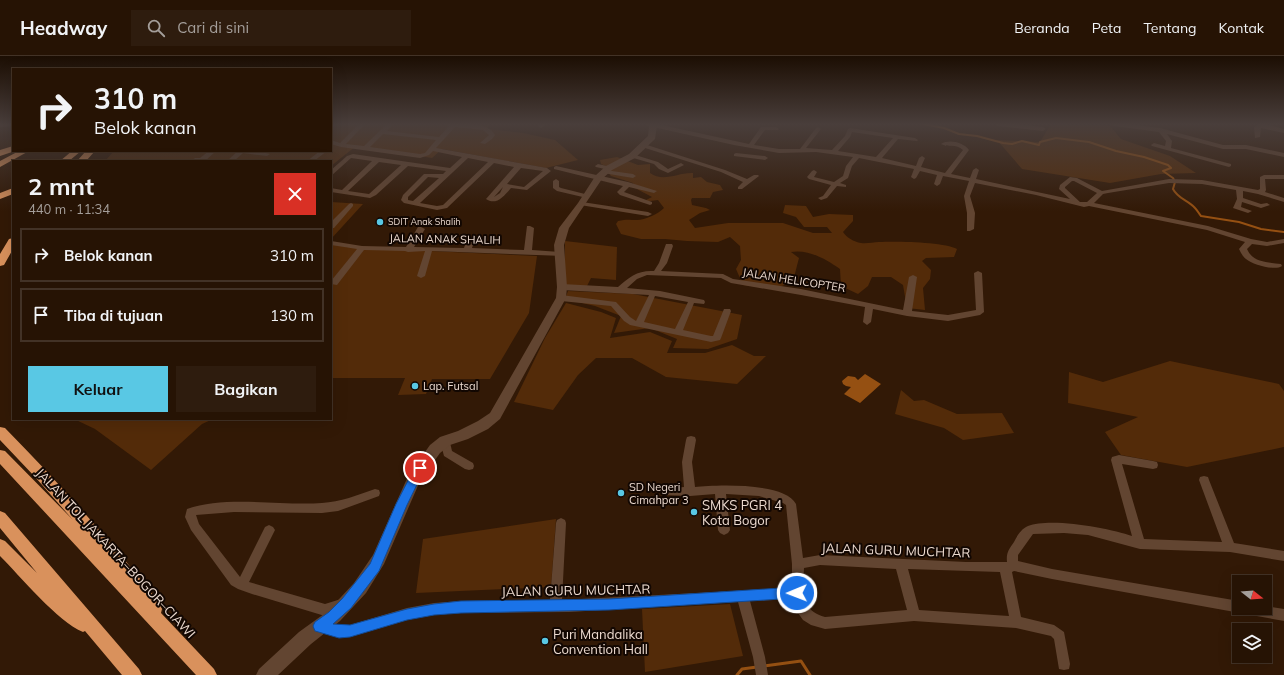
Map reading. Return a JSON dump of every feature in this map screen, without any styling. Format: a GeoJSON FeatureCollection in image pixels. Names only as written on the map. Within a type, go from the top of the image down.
{"type":"FeatureCollection","features":[{"type":"Feature","properties":{"kind":"highway"},"geometry":{"type":"LineString","coordinates":[[0,164],[21,153]]}},
{"type":"Feature","properties":{"kind":"highway"},"geometry":{"type":"LineString","coordinates":[[65,160],[75,153]]}},
{"type":"Feature","properties":{"kind":"highway"},"geometry":{"type":"LineString","coordinates":[[82,160],[89,153]]}},
{"type":"Feature","properties":{"kind":"highway"},"geometry":{"type":"LineString","coordinates":[[0,196],[12,191]]}},
{"type":"Feature","properties":{"kind":"highway"},"geometry":{"type":"LineString","coordinates":[[0,263],[12,243]]}},
{"type":"Feature","properties":{"kind":"highway"},"geometry":{"type":"LineString","coordinates":[[0,432],[41,474],[124,569],[148,599],[172,636]]}},
{"type":"Feature","properties":{"kind":"highway","name":"JALAN TOL JAKARTA–BOGOR–CIAWI"},"geometry":{"type":"LineString","coordinates":[[0,456],[208,675]]}},
{"type":"Feature","properties":{"kind":"highway"},"geometry":{"type":"LineString","coordinates":[[0,517],[133,675]]}},
{"type":"Feature","properties":{"kind":"highway"},"geometry":{"type":"LineString","coordinates":[[0,546],[59,605],[104,641]]}},
{"type":"Feature","properties":{"kind":"street"},"geometry":{"type":"LineString","coordinates":[[195,160],[204,153]]}},
{"type":"Feature","properties":{"kind":"street"},"geometry":{"type":"LineString","coordinates":[[202,160],[211,153]]}},
{"type":"Feature","properties":{"kind":"street"},"geometry":{"type":"LineString","coordinates":[[231,160],[240,153]]}},
{"type":"Feature","properties":{"kind":"street"},"geometry":{"type":"LineString","coordinates":[[260,160],[269,153]]}},
{"type":"Feature","properties":{"kind":"street"},"geometry":{"type":"LineString","coordinates":[[311,160],[321,153]]}},
{"type":"Feature","properties":{"kind":"street"},"geometry":{"type":"LineString","coordinates":[[399,153],[420,156],[428,153]]}},
{"type":"Feature","properties":{"kind":"street"},"geometry":{"type":"LineString","coordinates":[[451,153],[519,166],[575,172],[603,171],[633,176]]}},
{"type":"Feature","properties":{"kind":"street"},"geometry":{"type":"LineString","coordinates":[[265,675],[319,626],[334,616],[347,604],[374,567],[414,478],[435,449],[445,441],[470,432],[495,416],[512,389],[561,292],[559,245],[564,228],[603,171],[636,153]]}},
{"type":"Feature","properties":{"kind":"street"},"geometry":{"type":"LineString","coordinates":[[666,153],[723,171],[748,182]]}},
{"type":"Feature","properties":{"kind":"street"},"geometry":{"type":"LineString","coordinates":[[765,158],[768,153]]}},
{"type":"Feature","properties":{"kind":"street"},"geometry":{"type":"LineString","coordinates":[[839,153],[878,159],[944,175],[1058,198],[1080,205],[1090,204],[1208,228],[1250,241],[1267,244],[1284,241]]}},
{"type":"Feature","properties":{"kind":"street"},"geometry":{"type":"LineString","coordinates":[[878,159],[883,153]]}},
{"type":"Feature","properties":{"kind":"street"},"geometry":{"type":"LineString","coordinates":[[937,184],[963,153]]}},
{"type":"Feature","properties":{"kind":"street"},"geometry":{"type":"LineString","coordinates":[[1184,153],[1229,164]]}},
{"type":"Feature","properties":{"kind":"street"},"geometry":{"type":"LineString","coordinates":[[1274,153],[1284,155]]}},
{"type":"Feature","properties":{"kind":"street"},"geometry":{"type":"LineString","coordinates":[[332,173],[351,156],[451,170]]}},
{"type":"Feature","properties":{"kind":"street"},"geometry":{"type":"LineString","coordinates":[[414,204],[467,156]]}},
{"type":"Feature","properties":{"kind":"street"},"geometry":{"type":"LineString","coordinates":[[632,156],[656,163],[661,168],[668,171],[681,165]]}},
{"type":"Feature","properties":{"kind":"street"},"geometry":{"type":"LineString","coordinates":[[736,156],[773,159]]}},
{"type":"Feature","properties":{"kind":"street"},"geometry":{"type":"LineString","coordinates":[[821,198],[825,197],[842,177],[846,177],[849,166],[857,156]]}},
{"type":"Feature","properties":{"kind":"street"},"geometry":{"type":"LineString","coordinates":[[914,177],[922,158]]}},
{"type":"Feature","properties":{"kind":"street"},"geometry":{"type":"LineString","coordinates":[[344,191],[378,159]]}},
{"type":"Feature","properties":{"kind":"street"},"geometry":{"type":"LineString","coordinates":[[445,176],[426,175],[404,200],[414,204],[445,208],[493,161]]}},
{"type":"Feature","properties":{"kind":"street"},"geometry":{"type":"LineString","coordinates":[[332,190],[370,196],[406,164]]}},
{"type":"Feature","properties":{"kind":"street"},"geometry":{"type":"LineString","coordinates":[[509,186],[496,201],[490,200],[501,185],[519,166]]}},
{"type":"Feature","properties":{"kind":"street"},"geometry":{"type":"LineString","coordinates":[[501,185],[525,189],[528,188],[543,173],[552,170]]}},
{"type":"Feature","properties":{"kind":"street"},"geometry":{"type":"LineString","coordinates":[[970,229],[972,213],[967,196],[976,170]]}},
{"type":"Feature","properties":{"kind":"street"},"geometry":{"type":"LineString","coordinates":[[603,171],[628,184],[654,191]]}},
{"type":"Feature","properties":{"kind":"street"},"geometry":{"type":"LineString","coordinates":[[814,172],[810,177],[811,178],[844,186]]}},
{"type":"Feature","properties":{"kind":"street"},"geometry":{"type":"LineString","coordinates":[[740,188],[756,176]]}},
{"type":"Feature","properties":{"kind":"street"},"geometry":{"type":"LineString","coordinates":[[1259,192],[1263,190],[1262,178],[1284,178]]}},
{"type":"Feature","properties":{"kind":"street"},"geometry":{"type":"LineString","coordinates":[[1080,205],[1062,188],[1062,186],[1070,179],[1075,179],[1101,193]]}},
{"type":"Feature","properties":{"kind":"street"},"geometry":{"type":"LineString","coordinates":[[556,181],[556,188],[584,200],[648,214]]}},
{"type":"Feature","properties":{"kind":"street"},"geometry":{"type":"LineString","coordinates":[[1090,204],[1101,193],[1169,181],[1202,182],[1239,188],[1259,192],[1284,200]]}},
{"type":"Feature","properties":{"kind":"street"},"geometry":{"type":"LineString","coordinates":[[628,184],[621,190],[620,192],[622,194],[650,203]]}},
{"type":"Feature","properties":{"kind":"street"},"geometry":{"type":"LineString","coordinates":[[1239,188],[1240,199],[1237,208],[1248,211]]}},
{"type":"Feature","properties":{"kind":"street"},"geometry":{"type":"LineString","coordinates":[[1240,199],[1261,206],[1267,205]]}},
{"type":"Feature","properties":{"kind":"street"},"geometry":{"type":"LineString","coordinates":[[332,225],[351,205]]}},
{"type":"Feature","properties":{"kind":"street"},"geometry":{"type":"LineString","coordinates":[[528,252],[530,228]]}},
{"type":"Feature","properties":{"kind":"street"},"geometry":{"type":"LineString","coordinates":[[408,250],[421,229]]}},
{"type":"Feature","properties":{"kind":"street"},"geometry":{"type":"LineString","coordinates":[[467,250],[471,239]]}},
{"type":"Feature","properties":{"kind":"street"},"geometry":{"type":"LineString","coordinates":[[1250,241],[1243,249],[1247,256],[1258,262],[1278,266]]}},
{"type":"Feature","properties":{"kind":"street","name":"JALAN ANAK SHALIH"},"geometry":{"type":"LineString","coordinates":[[332,243],[362,248],[560,254]]}},
{"type":"Feature","properties":{"kind":"street"},"geometry":{"type":"LineString","coordinates":[[656,273],[669,246]]}},
{"type":"Feature","properties":{"kind":"street"},"geometry":{"type":"LineString","coordinates":[[334,283],[362,248]]}},
{"type":"Feature","properties":{"kind":"street"},"geometry":{"type":"LineString","coordinates":[[421,276],[429,250]]}},
{"type":"Feature","properties":{"kind":"street","name":"JALAN HELICOPTER"},"geometry":{"type":"LineString","coordinates":[[620,290],[634,277],[646,273],[722,276],[731,281],[802,292],[907,313],[948,318],[980,312]]}},
{"type":"Feature","properties":{"kind":"street"},"geometry":{"type":"LineString","coordinates":[[978,273],[980,312],[985,320]]}},
{"type":"Feature","properties":{"kind":"street"},"geometry":{"type":"LineString","coordinates":[[907,313],[913,277]]}},
{"type":"Feature","properties":{"kind":"street"},"geometry":{"type":"LineString","coordinates":[[561,292],[620,290],[660,294],[701,302]]}},
{"type":"Feature","properties":{"kind":"street"},"geometry":{"type":"LineString","coordinates":[[561,292],[613,304],[619,308],[627,320],[639,324],[711,339],[717,338],[727,311]]}},
{"type":"Feature","properties":{"kind":"street"},"geometry":{"type":"LineString","coordinates":[[639,324],[652,297]]}},
{"type":"Feature","properties":{"kind":"street"},"geometry":{"type":"LineString","coordinates":[[678,332],[690,304]]}},
{"type":"Feature","properties":{"kind":"street"},"geometry":{"type":"LineString","coordinates":[[867,322],[870,305]]}},
{"type":"Feature","properties":{"kind":"street"},"geometry":{"type":"LineString","coordinates":[[690,492],[687,462],[692,440]]}},
{"type":"Feature","properties":{"kind":"street"},"geometry":{"type":"LineString","coordinates":[[445,441],[448,453],[469,466]]}},
{"type":"Feature","properties":{"kind":"street"},"geometry":{"type":"LineString","coordinates":[[1140,544],[1116,460],[1119,459],[1153,465]]}},
{"type":"Feature","properties":{"kind":"street"},"geometry":{"type":"LineString","coordinates":[[1204,480],[1230,547]]}},
{"type":"Feature","properties":{"kind":"street"},"geometry":{"type":"LineString","coordinates":[[720,489],[724,530]]}},
{"type":"Feature","properties":{"kind":"street"},"geometry":{"type":"LineString","coordinates":[[667,492],[690,492],[720,489],[757,491],[787,498],[791,504],[798,564],[797,593],[804,610],[815,622],[825,623],[914,615],[1016,622],[1058,633],[1060,636],[1064,664]]}},
{"type":"Feature","properties":{"kind":"street"},"geometry":{"type":"LineString","coordinates":[[347,604],[325,610],[252,589],[235,582],[195,527],[190,518],[191,512],[202,509],[234,507],[322,508],[338,506],[375,493]]}},
{"type":"Feature","properties":{"kind":"street"},"geometry":{"type":"LineString","coordinates":[[556,606],[561,523]]}},
{"type":"Feature","properties":{"kind":"street"},"geometry":{"type":"LineString","coordinates":[[1016,622],[1009,566],[1012,554],[1018,542],[1030,530],[1064,528],[1088,530],[1140,544],[1230,547],[1284,556]]}},
{"type":"Feature","properties":{"kind":"street"},"geometry":{"type":"LineString","coordinates":[[242,585],[269,530]]}},
{"type":"Feature","properties":{"kind":"street","name":"JALAN GURU MUCHTAR"},"geometry":{"type":"LineString","coordinates":[[798,564],[820,560],[1009,566],[1232,606]]}},
{"type":"Feature","properties":{"kind":"street"},"geometry":{"type":"LineString","coordinates":[[900,563],[914,615]]}},
{"type":"Feature","properties":{"kind":"street","name":"JALAN GURU MUCHTAR"},"geometry":{"type":"LineString","coordinates":[[319,626],[344,632],[407,614],[434,609],[487,606],[556,606],[743,597],[773,593],[797,593]]}},
{"type":"Feature","properties":{"kind":"street"},"geometry":{"type":"LineString","coordinates":[[743,597],[759,657],[762,675]]}},
{"type":"Feature","properties":{"kind":"street"},"geometry":{"type":"LineString","coordinates":[[1272,613],[1284,615]]}},
{"type":"Feature","properties":{"kind":"shaded area"},"geometry":{"type":"Polygon","coordinates":[[[112,153],[347,153],[332,165],[332,160],[106,160],[112,153]]]}},
{"type":"Feature","properties":{"kind":"shaded area"},"geometry":{"type":"Polygon","coordinates":[[[400,153],[438,153],[432,158],[400,153]]]}},
{"type":"Feature","properties":{"kind":"shaded area"},"geometry":{"type":"Polygon","coordinates":[[[463,153],[570,153],[578,160],[546,168],[463,153]]]}},
{"type":"Feature","properties":{"kind":"shaded area"},"geometry":{"type":"Polygon","coordinates":[[[1008,153],[1161,153],[1170,156],[1196,173],[1161,174],[1110,183],[1022,169],[1008,153]]]}},
{"type":"Feature","properties":{"kind":"shaded area"},"geometry":{"type":"Polygon","coordinates":[[[617,157],[638,165],[650,164],[650,173],[655,176],[666,177],[693,173],[693,178],[701,177],[707,182],[720,185],[723,190],[713,192],[710,198],[692,198],[692,205],[710,210],[700,213],[689,220],[695,228],[728,223],[783,223],[813,233],[832,233],[827,227],[804,227],[796,217],[783,213],[785,205],[806,206],[813,217],[829,214],[853,215],[853,221],[843,232],[848,237],[858,242],[920,242],[957,249],[954,257],[926,258],[922,261],[931,270],[930,279],[923,288],[925,310],[907,308],[903,285],[891,277],[872,277],[868,286],[858,294],[841,286],[840,269],[823,258],[810,253],[797,251],[791,252],[799,258],[793,281],[775,289],[743,285],[736,269],[741,260],[740,246],[730,237],[718,242],[641,239],[621,234],[616,224],[618,221],[644,219],[664,208],[658,200],[642,202],[652,197],[635,188],[633,183],[611,176],[608,172],[610,168],[601,164],[600,160],[617,157]]]}},
{"type":"Feature","properties":{"kind":"shaded area"},"geometry":{"type":"Polygon","coordinates":[[[332,202],[363,204],[332,238],[332,202]]]}},
{"type":"Feature","properties":{"kind":"shaded area"},"geometry":{"type":"Polygon","coordinates":[[[565,241],[617,247],[616,280],[591,278],[587,286],[565,285],[565,241]]]}},
{"type":"Feature","properties":{"kind":"shaded area"},"geometry":{"type":"Polygon","coordinates":[[[332,242],[345,247],[537,256],[529,313],[490,379],[432,379],[426,394],[398,395],[405,378],[332,378],[332,242]]]}},
{"type":"Feature","properties":{"kind":"shaded area"},"geometry":{"type":"Polygon","coordinates":[[[568,291],[633,294],[742,315],[737,339],[708,349],[673,348],[677,339],[650,328],[614,333],[621,316],[595,306],[565,299],[568,291]]]}},
{"type":"Feature","properties":{"kind":"shaded area"},"geometry":{"type":"Polygon","coordinates":[[[566,303],[601,312],[616,318],[610,338],[650,332],[672,341],[667,353],[705,353],[732,345],[754,356],[766,356],[737,384],[666,377],[632,358],[596,358],[578,375],[553,410],[514,402],[545,338],[566,303]]]}},
{"type":"Feature","properties":{"kind":"shaded area"},"geometry":{"type":"Polygon","coordinates":[[[1170,361],[1279,384],[1284,391],[1284,447],[1187,467],[1121,455],[1105,432],[1138,417],[1068,403],[1069,372],[1103,382],[1170,361]]]}},
{"type":"Feature","properties":{"kind":"shaded area"},"geometry":{"type":"Polygon","coordinates":[[[865,374],[881,384],[860,403],[844,394],[851,387],[843,384],[842,381],[848,376],[855,377],[858,380],[865,374]]]}},
{"type":"Feature","properties":{"kind":"shaded area"},"geometry":{"type":"Polygon","coordinates":[[[901,390],[914,401],[924,400],[957,414],[1002,413],[1014,433],[963,440],[944,428],[895,414],[901,390]]]}},
{"type":"Feature","properties":{"kind":"shaded area"},"geometry":{"type":"Polygon","coordinates":[[[76,420],[211,420],[202,424],[151,470],[95,429],[76,420]]]}},
{"type":"Feature","properties":{"kind":"shaded area"},"geometry":{"type":"Polygon","coordinates":[[[556,519],[551,587],[416,593],[423,539],[556,519]]]}},
{"type":"Feature","properties":{"kind":"shaded area"},"geometry":{"type":"Polygon","coordinates":[[[730,604],[743,656],[645,672],[642,609],[730,604]]]}},
{"type":"Feature","properties":{"kind":"waterway"},"geometry":{"type":"LineString","coordinates":[[1125,153],[1144,157],[1168,165],[1171,168],[1163,171],[1173,178],[1175,182],[1173,189],[1180,197],[1192,205],[1201,216],[1239,222],[1261,229],[1284,232]]}},
{"type":"Feature","properties":{"kind":"waterway"},"geometry":{"type":"LineString","coordinates":[[764,666],[801,661],[810,675]]}},
{"type":"Feature","properties":{"kind":"waterway"},"geometry":{"type":"LineString","coordinates":[[737,675],[742,669],[757,667]]}},
{"type":"Feature","properties":{"kind":"place","name":"SDIT Anak Shalih"},"geometry":{"type":"Point","coordinates":[380,222]}},
{"type":"Feature","properties":{"kind":"place","name":"Lap. Futsal"},"geometry":{"type":"Point","coordinates":[415,386]}},
{"type":"Feature","properties":{"kind":"place","name":"SD Negeri Cimahpar 3"},"geometry":{"type":"Point","coordinates":[621,493]}},
{"type":"Feature","properties":{"kind":"place","name":"SMKS PGRI 4 Kota Bogor"},"geometry":{"type":"Point","coordinates":[694,512]}},
{"type":"Feature","properties":{"kind":"place","name":"Puri Mandalika Convention Hall"},"geometry":{"type":"Point","coordinates":[545,641]}},
{"type":"Feature","properties":{"kind":"route"},"geometry":{"type":"LineString","coordinates":[[420,468],[401,504],[379,559],[369,576],[347,604],[334,616],[319,626],[344,632],[407,614],[434,609],[461,607],[637,603],[743,597],[773,593],[797,593]]}}]}
